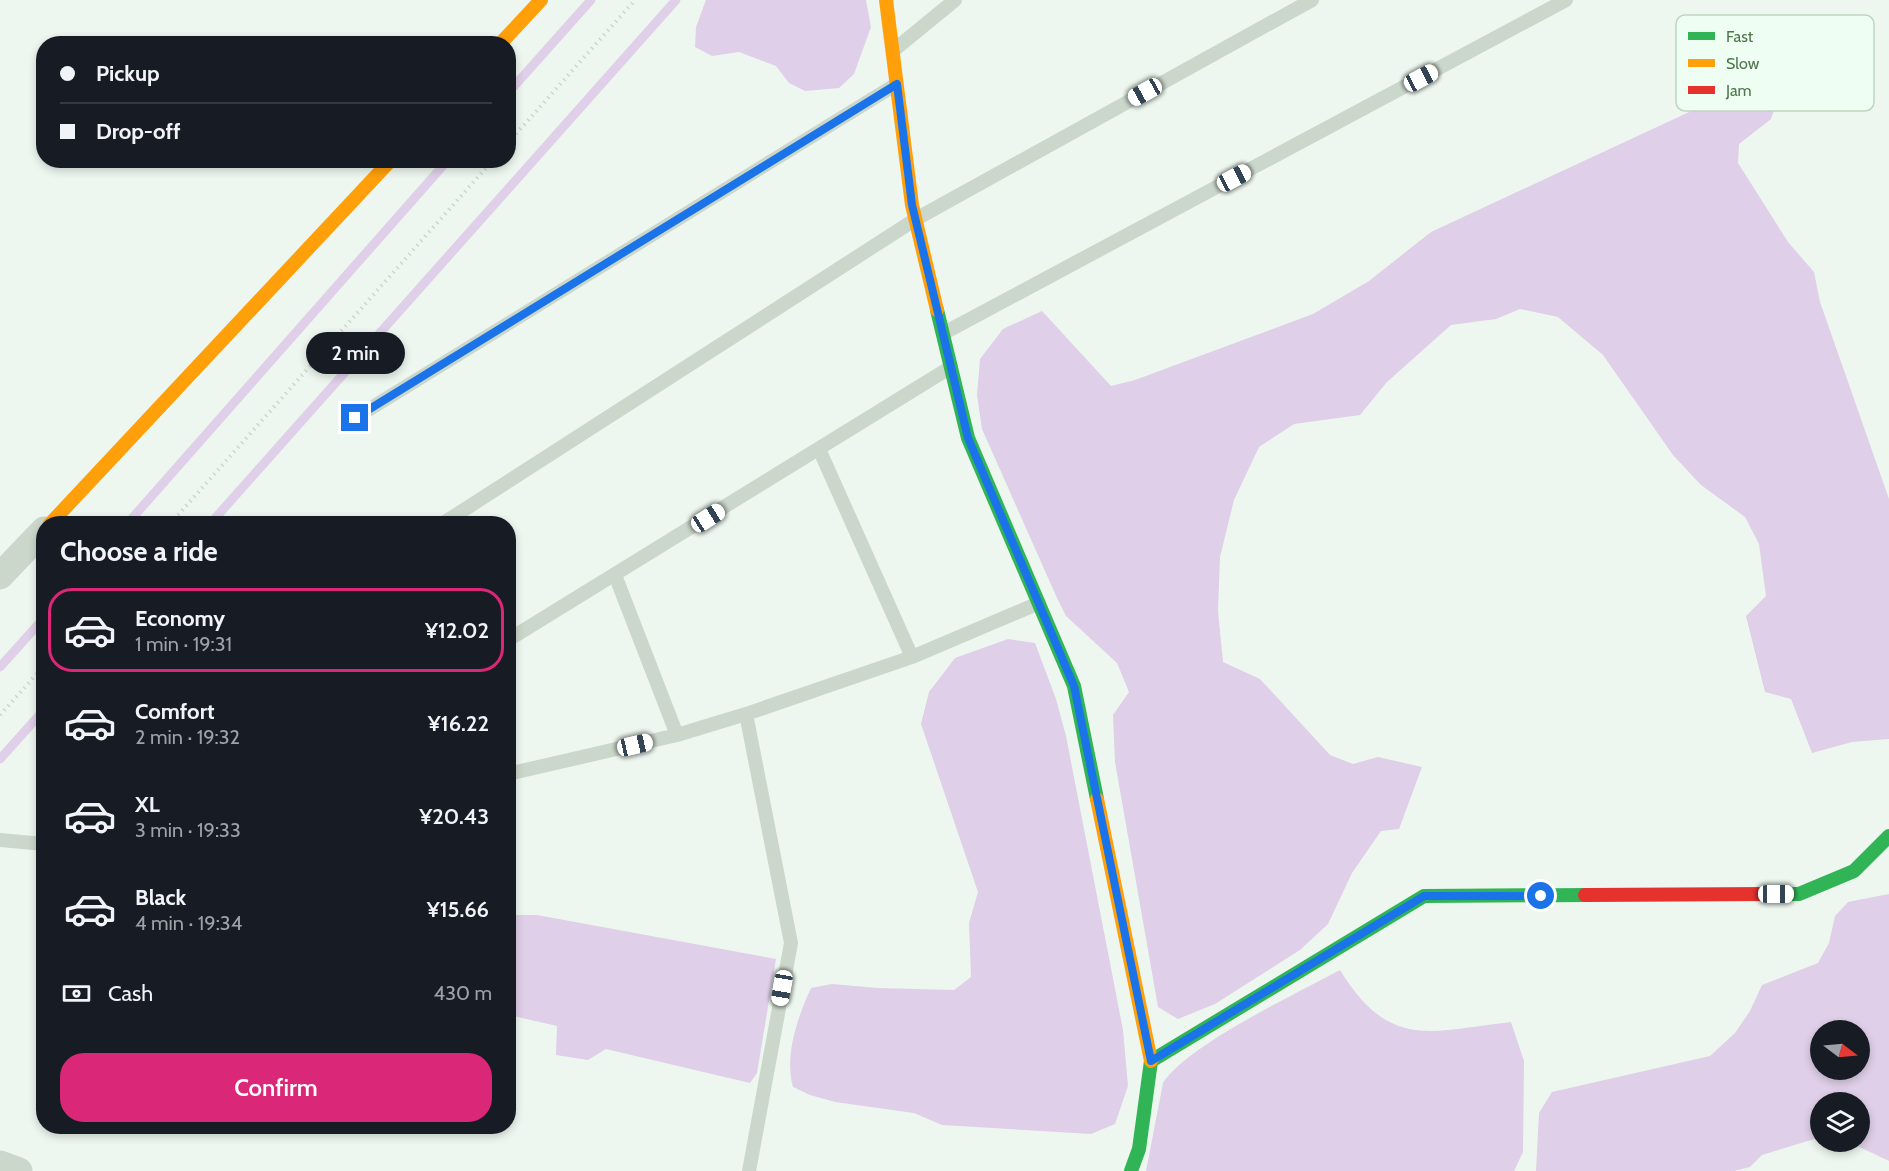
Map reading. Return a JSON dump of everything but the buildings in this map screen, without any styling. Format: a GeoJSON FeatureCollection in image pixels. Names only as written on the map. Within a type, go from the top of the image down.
{"type":"FeatureCollection","features":[{"type":"Feature","properties":{"kind":"street"},"geometry":{"type":"LineString","coordinates":[[507,36],[541,0]]}},
{"type":"Feature","properties":{"kind":"street"},"geometry":{"type":"LineString","coordinates":[[886,0],[915,219],[968,438],[1074,686],[1151,1061],[1139,1149],[1131,1171]]}},
{"type":"Feature","properties":{"kind":"street"},"geometry":{"type":"LineString","coordinates":[[57,516],[384,168]]}},
{"type":"Feature","properties":{"kind":"street"},"geometry":{"type":"LineString","coordinates":[[0,576],[36,538]]}},
{"type":"Feature","properties":{"kind":"street"},"geometry":{"type":"LineString","coordinates":[[1151,1061],[1424,896],[1799,894],[1854,871],[1889,836]]}},
{"type":"Feature","properties":{"kind":"street"},"geometry":{"type":"LineString","coordinates":[[0,1164],[19,1171]]}},
{"type":"Feature","properties":{"kind":"lane"},"geometry":{"type":"LineString","coordinates":[[892,51],[955,0]]}},
{"type":"Feature","properties":{"kind":"lane"},"geometry":{"type":"LineString","coordinates":[[454,516],[915,219],[1312,0]]}},
{"type":"Feature","properties":{"kind":"lane"},"geometry":{"type":"LineString","coordinates":[[943,333],[1566,0]]}},
{"type":"Feature","properties":{"kind":"lane"},"geometry":{"type":"LineString","coordinates":[[355,418],[897,84]]}},
{"type":"Feature","properties":{"kind":"lane"},"geometry":{"type":"LineString","coordinates":[[516,635],[951,367]]}},
{"type":"Feature","properties":{"kind":"lane"},"geometry":{"type":"LineString","coordinates":[[819,448],[912,657]]}},
{"type":"Feature","properties":{"kind":"lane"},"geometry":{"type":"LineString","coordinates":[[615,575],[677,735]]}},
{"type":"Feature","properties":{"kind":"lane"},"geometry":{"type":"LineString","coordinates":[[516,772],[677,735],[746,714],[912,657],[1039,603]]}},
{"type":"Feature","properties":{"kind":"lane"},"geometry":{"type":"LineString","coordinates":[[746,714],[791,943],[748,1171]]}},
{"type":"Feature","properties":{"kind":"lane"},"geometry":{"type":"LineString","coordinates":[[0,840],[36,843]]}},
{"type":"Feature","properties":{"kind":"path"},"geometry":{"type":"LineString","coordinates":[[516,133],[635,0]]}},
{"type":"Feature","properties":{"kind":"path"},"geometry":{"type":"LineString","coordinates":[[177,516],[486,168]]}},
{"type":"Feature","properties":{"kind":"path"},"geometry":{"type":"LineString","coordinates":[[0,715],[36,675]]}},
{"type":"Feature","properties":{"kind":"shaded area"},"geometry":{"type":"Polygon","coordinates":[[[706,0],[866,0],[871,27],[854,74],[839,88],[805,91],[789,83],[776,66],[739,52],[712,56],[695,47],[696,27],[706,0]]]}},
{"type":"Feature","properties":{"kind":"shaded area"},"geometry":{"type":"Polygon","coordinates":[[[1691,111],[1774,111],[1771,119],[1739,144],[1738,163],[1788,242],[1814,272],[1820,302],[1889,499],[1889,739],[1852,742],[1812,753],[1791,699],[1765,692],[1746,616],[1766,596],[1759,544],[1745,517],[1701,485],[1673,455],[1603,355],[1558,317],[1520,309],[1496,319],[1451,325],[1387,382],[1360,415],[1294,424],[1259,447],[1234,500],[1220,557],[1218,611],[1223,662],[1260,679],[1330,755],[1353,764],[1378,757],[1422,767],[1399,829],[1381,831],[1352,873],[1328,924],[1300,950],[1215,1004],[1178,1019],[1158,1007],[1115,762],[1113,715],[1129,692],[1117,663],[1066,616],[1057,598],[982,429],[977,395],[980,359],[1003,329],[1042,311],[1111,386],[1135,380],[1313,314],[1369,281],[1431,232],[1691,111]]]}},
{"type":"Feature","properties":{"kind":"shaded area"},"geometry":{"type":"Polygon","coordinates":[[[1008,639],[1035,643],[1056,699],[1066,736],[1123,1030],[1128,1086],[1115,1124],[1091,1134],[942,1125],[914,1113],[835,1102],[810,1095],[793,1087],[791,1049],[801,1011],[811,988],[832,984],[954,990],[971,977],[969,923],[978,892],[921,724],[929,692],[955,658],[1008,639]]]}},
{"type":"Feature","properties":{"kind":"shaded area"},"geometry":{"type":"Polygon","coordinates":[[[1889,894],[1889,1161],[1870,1152],[1870,1092],[1810,1092],[1810,1140],[1762,1155],[1750,1167],[1734,1171],[1536,1171],[1539,1113],[1552,1092],[1710,1056],[1735,1033],[1750,1011],[1762,985],[1818,963],[1829,943],[1835,916],[1848,902],[1889,894]]]}},
{"type":"Feature","properties":{"kind":"shaded area"},"geometry":{"type":"Polygon","coordinates":[[[516,915],[537,915],[776,959],[757,1073],[750,1083],[606,1049],[588,1060],[556,1055],[557,1026],[516,1017],[516,915]]]}},
{"type":"Feature","properties":{"kind":"shaded area"},"geometry":{"type":"Polygon","coordinates":[[[1340,970],[1358,996],[1376,1014],[1395,1024],[1414,1030],[1434,1031],[1511,1022],[1524,1061],[1523,1152],[1514,1171],[1146,1171],[1163,1083],[1176,1068],[1244,1021],[1340,970]]]}},
{"type":"Feature","properties":{"kind":"waterway"},"geometry":{"type":"LineString","coordinates":[[516,84],[591,0]]}},
{"type":"Feature","properties":{"kind":"waterway"},"geometry":{"type":"LineString","coordinates":[[217,516],[676,0]]}},
{"type":"Feature","properties":{"kind":"waterway"},"geometry":{"type":"LineString","coordinates":[[134,516],[441,168]]}},
{"type":"Feature","properties":{"kind":"waterway"},"geometry":{"type":"LineString","coordinates":[[0,667],[36,627]]}},
{"type":"Feature","properties":{"kind":"waterway"},"geometry":{"type":"LineString","coordinates":[[0,759],[36,719]]}},
{"type":"Feature","properties":{"kind":"traffic: fast"},"geometry":{"type":"LineString","coordinates":[[937,310],[968,438],[1074,686],[1097,799]]}},
{"type":"Feature","properties":{"kind":"traffic: fast"},"geometry":{"type":"LineString","coordinates":[[1771,894],[1799,894],[1854,871],[1889,836]]}},
{"type":"Feature","properties":{"kind":"traffic: fast"},"geometry":{"type":"LineString","coordinates":[[1131,1171],[1139,1149],[1151,1061],[1424,896],[1585,895]]}},
{"type":"Feature","properties":{"kind":"traffic: slow"},"geometry":{"type":"LineString","coordinates":[[507,36],[541,0]]}},
{"type":"Feature","properties":{"kind":"traffic: slow"},"geometry":{"type":"LineString","coordinates":[[886,0],[912,205],[937,310]]}},
{"type":"Feature","properties":{"kind":"traffic: slow"},"geometry":{"type":"LineString","coordinates":[[57,516],[384,168]]}},
{"type":"Feature","properties":{"kind":"traffic: slow"},"geometry":{"type":"LineString","coordinates":[[1097,799],[1151,1061]]}},
{"type":"Feature","properties":{"kind":"traffic: jam"},"geometry":{"type":"LineString","coordinates":[[1585,895],[1771,894]]}},
{"type":"Feature","properties":{"kind":"route"},"geometry":{"type":"LineString","coordinates":[[355,418],[897,84],[912,205],[968,438],[1074,686],[1151,1061],[1342,948],[1424,896],[1541,896]]}}]}
